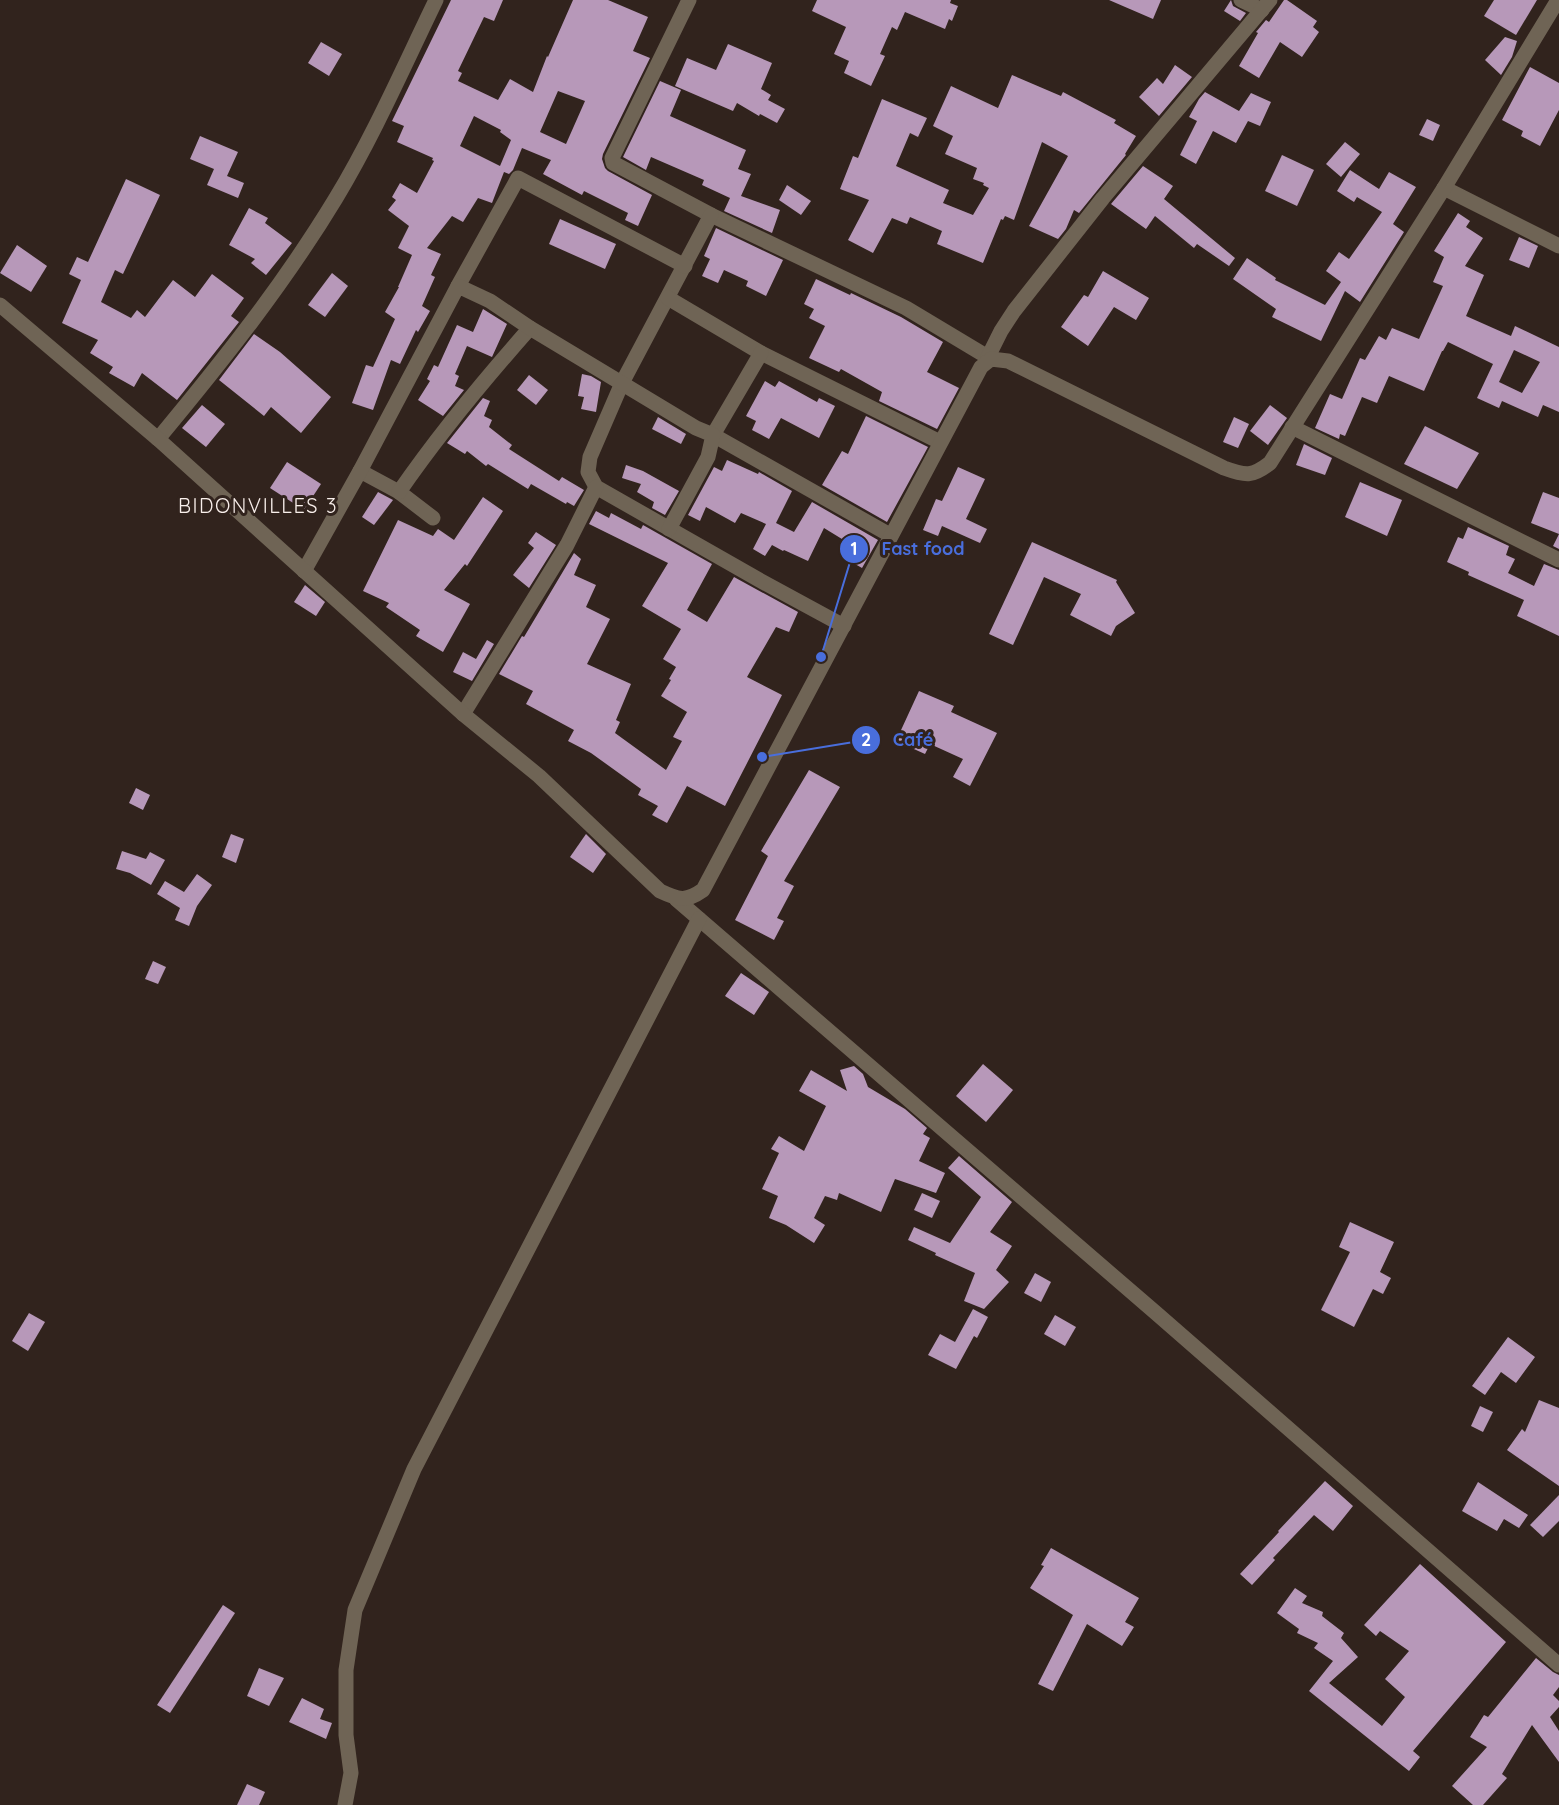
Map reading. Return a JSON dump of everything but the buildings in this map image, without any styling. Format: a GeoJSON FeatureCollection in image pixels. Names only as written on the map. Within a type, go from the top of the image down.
{"type":"FeatureCollection","features":[{"type":"Feature","properties":{"kind":"street"},"geometry":{"type":"LineString","coordinates":[[158,439],[253,320],[315,231],[337,196],[375,124],[436,0]]}},
{"type":"Feature","properties":{"kind":"street"},"geometry":{"type":"LineString","coordinates":[[688,0],[612,158],[613,163],[711,214],[906,308],[989,358],[1008,362],[1238,473],[1256,474],[1270,463],[1444,188],[1558,0]]}},
{"type":"Feature","properties":{"kind":"street"},"geometry":{"type":"LineString","coordinates":[[676,899],[691,898],[703,890],[940,442],[1014,311],[1096,207],[1266,5],[1241,0]]}},
{"type":"Feature","properties":{"kind":"street"},"geometry":{"type":"LineString","coordinates":[[304,570],[360,471],[518,177],[685,266]]}},
{"type":"Feature","properties":{"kind":"street"},"geometry":{"type":"LineString","coordinates":[[1444,188],[1559,246]]}},
{"type":"Feature","properties":{"kind":"street"},"geometry":{"type":"LineString","coordinates":[[711,214],[622,383],[590,457],[588,472],[596,487],[844,626]]}},
{"type":"Feature","properties":{"kind":"street"},"geometry":{"type":"LineString","coordinates":[[458,286],[490,301],[530,328],[696,428],[713,435],[891,535]]}},
{"type":"Feature","properties":{"kind":"street"},"geometry":{"type":"LineString","coordinates":[[668,297],[761,353],[940,442]]}},
{"type":"Feature","properties":{"kind":"street"},"geometry":{"type":"LineString","coordinates":[[0,305],[158,439],[464,714],[540,776],[660,891],[676,899],[1156,1313],[1559,1665]]}},
{"type":"Feature","properties":{"kind":"street"},"geometry":{"type":"LineString","coordinates":[[399,492],[477,389],[530,328]]}},
{"type":"Feature","properties":{"kind":"street"},"geometry":{"type":"LineString","coordinates":[[669,529],[708,457],[713,435],[761,353]]}},
{"type":"Feature","properties":{"kind":"street"},"geometry":{"type":"LineString","coordinates":[[1292,427],[1559,560]]}},
{"type":"Feature","properties":{"kind":"street"},"geometry":{"type":"LineString","coordinates":[[360,471],[399,492],[433,518]]}},
{"type":"Feature","properties":{"kind":"street"},"geometry":{"type":"LineString","coordinates":[[464,714],[567,545],[596,487]]}},
{"type":"Feature","properties":{"kind":"street"},"geometry":{"type":"LineString","coordinates":[[345,1805],[351,1773],[346,1735],[346,1670],[355,1610],[414,1469],[699,919]]}},
{"type":"Feature","properties":{"kind":"place","name":"Fast food"},"geometry":{"type":"Point","coordinates":[821,657]}},
{"type":"Feature","properties":{"kind":"place","name":"Café"},"geometry":{"type":"Point","coordinates":[762,757]}},
{"type":"Feature","properties":{"kind":"district","name":"BIDONVILLES 3"},"geometry":{"type":"Point","coordinates":[258,505]}}]}
